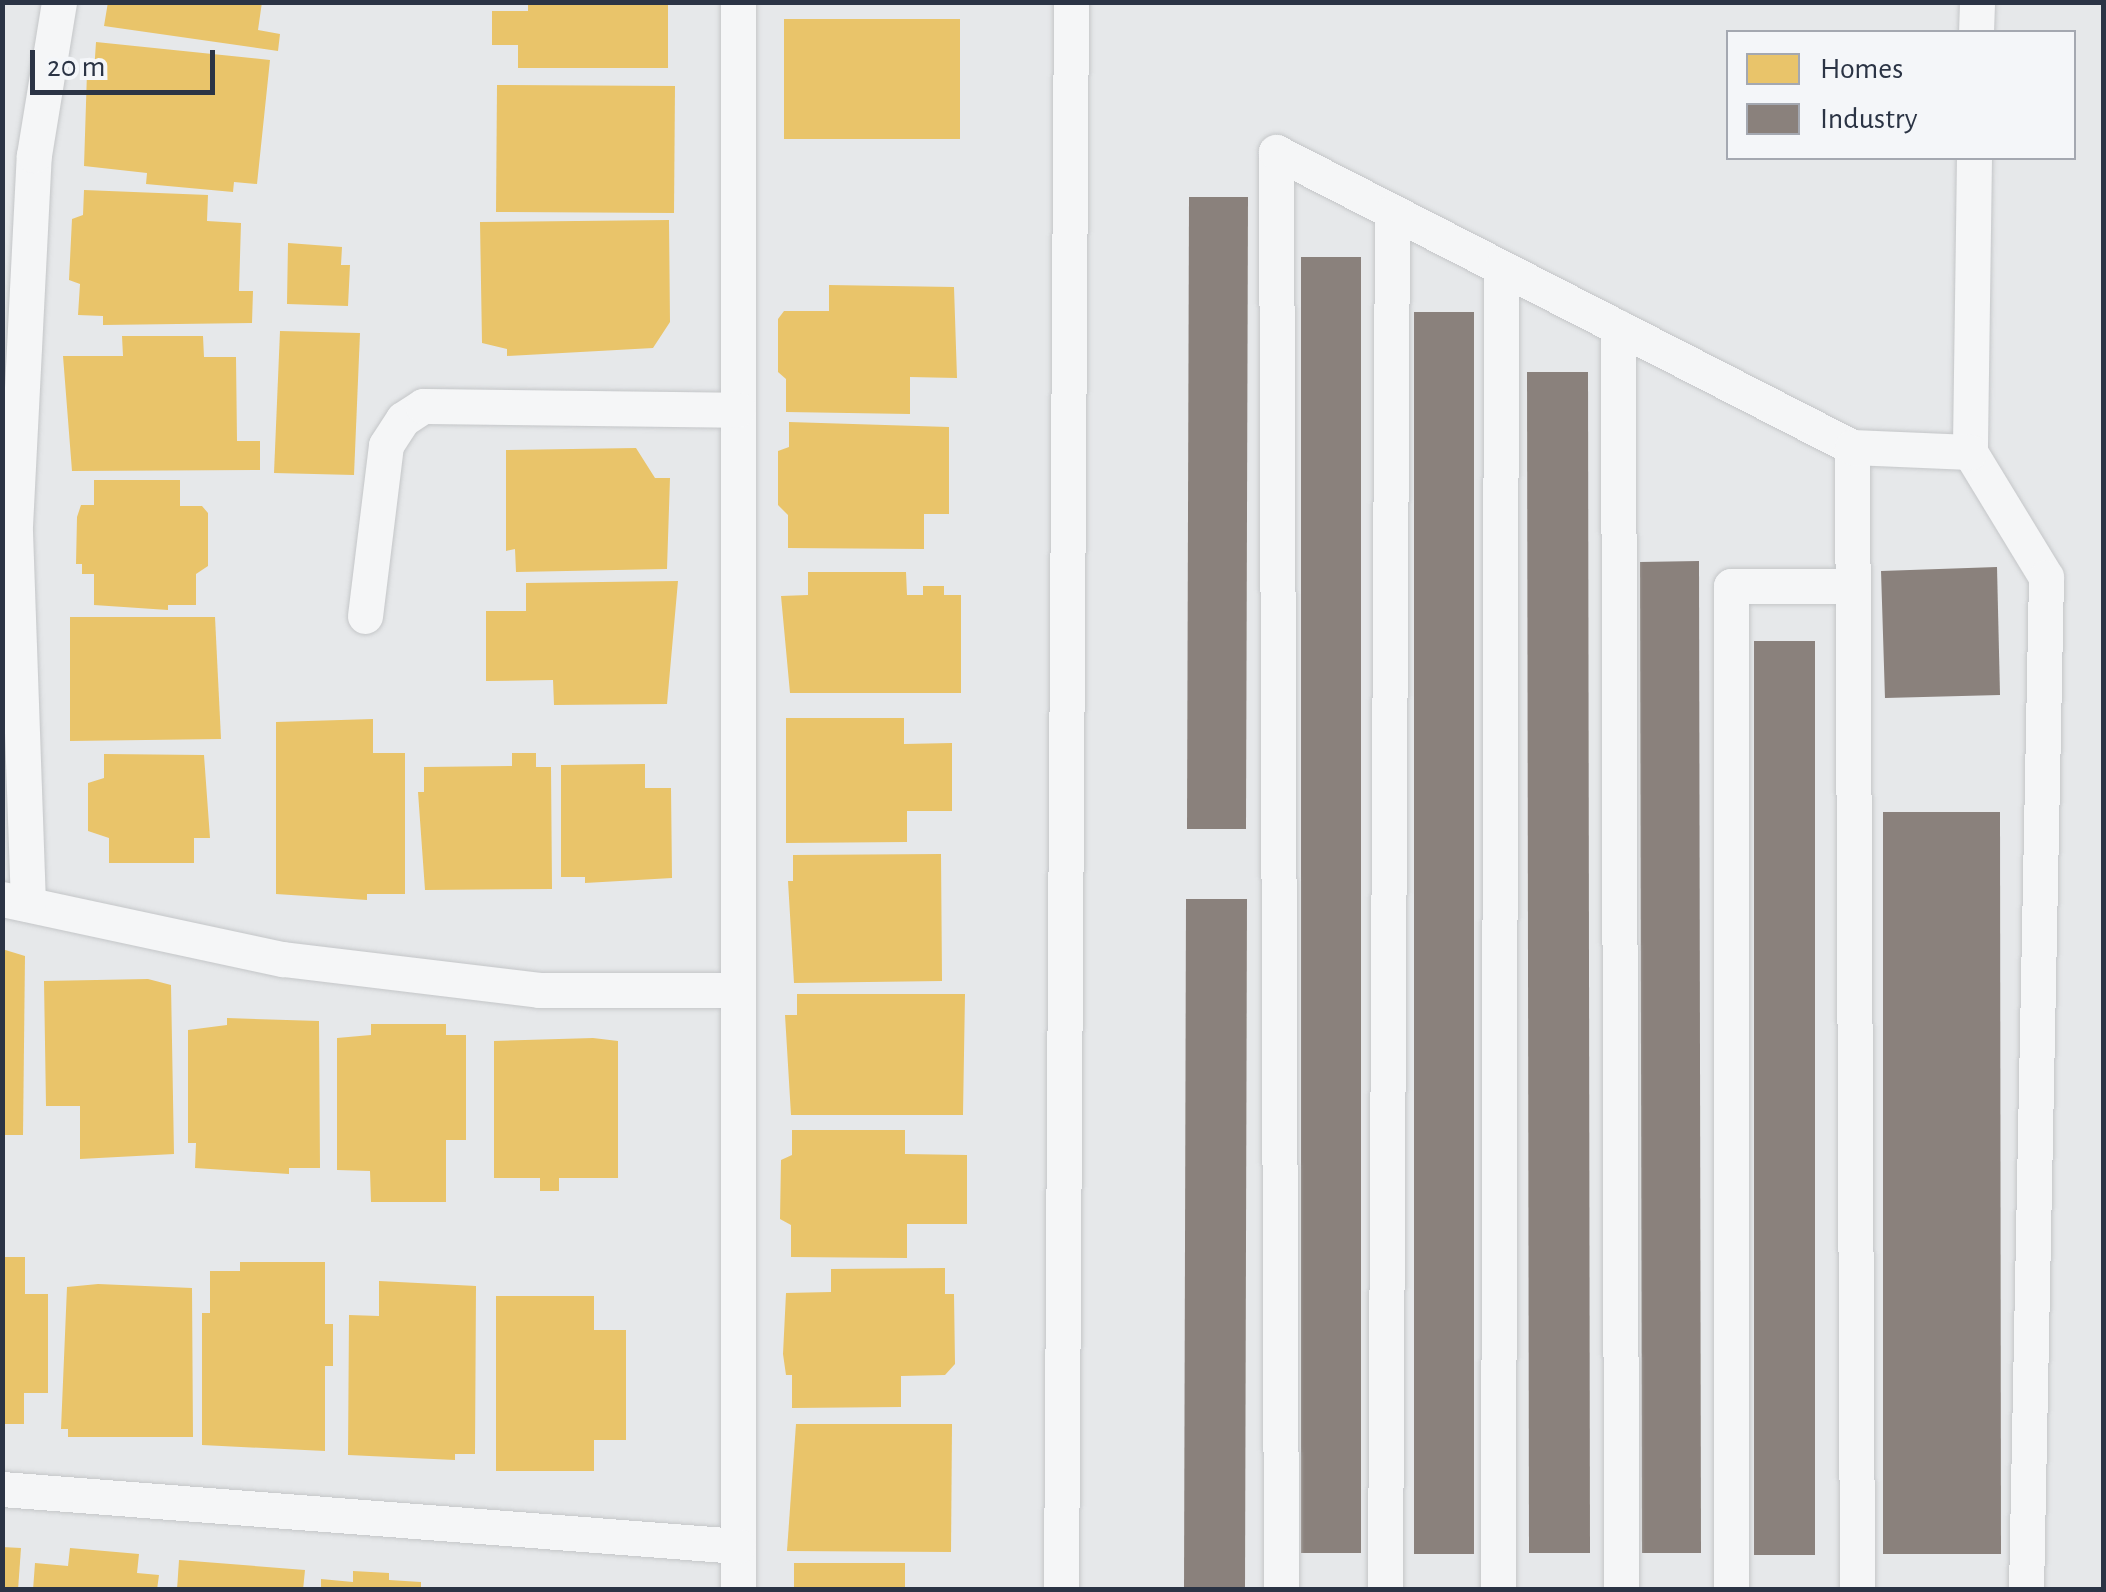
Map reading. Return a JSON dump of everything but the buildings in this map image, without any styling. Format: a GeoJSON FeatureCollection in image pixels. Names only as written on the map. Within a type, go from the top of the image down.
{"type":"FeatureCollection","features":[{"type":"Feature","properties":{"kind":"lane"},"geometry":{"type":"LineString","coordinates":[[59,2],[34,155],[16,526],[16,902],[342,967],[540,990],[738,990]]}},
{"type":"Feature","properties":{"kind":"lane"},"geometry":{"type":"LineString","coordinates":[[738,2],[738,1590]]}},
{"type":"Feature","properties":{"kind":"lane"},"geometry":{"type":"LineString","coordinates":[[1061,1590],[1071,2]]}},
{"type":"Feature","properties":{"kind":"lane"},"geometry":{"type":"LineString","coordinates":[[1976,30],[1977,2]]}},
{"type":"Feature","properties":{"kind":"lane"},"geometry":{"type":"LineString","coordinates":[[1280,1590],[1276,152],[1852,447],[1970,452]]}},
{"type":"Feature","properties":{"kind":"lane"},"geometry":{"type":"LineString","coordinates":[[1974,160],[1970,452],[2046,577],[2026,1590]]}},
{"type":"Feature","properties":{"kind":"lane"},"geometry":{"type":"LineString","coordinates":[[1385,1590],[1392,212]]}},
{"type":"Feature","properties":{"kind":"lane"},"geometry":{"type":"LineString","coordinates":[[1498,1590],[1501,268]]}},
{"type":"Feature","properties":{"kind":"lane"},"geometry":{"type":"LineString","coordinates":[[1618,328],[1621,1590]]}},
{"type":"Feature","properties":{"kind":"lane"},"geometry":{"type":"LineString","coordinates":[[365,616],[386,445],[403,419],[423,406],[738,410]]}},
{"type":"Feature","properties":{"kind":"lane"},"geometry":{"type":"LineString","coordinates":[[1852,447],[1858,1590]]}},
{"type":"Feature","properties":{"kind":"lane"},"geometry":{"type":"LineString","coordinates":[[1731,1590],[1731,586],[1852,586]]}},
{"type":"Feature","properties":{"kind":"lane"},"geometry":{"type":"LineString","coordinates":[[2,1489],[738,1546]]}}]}
